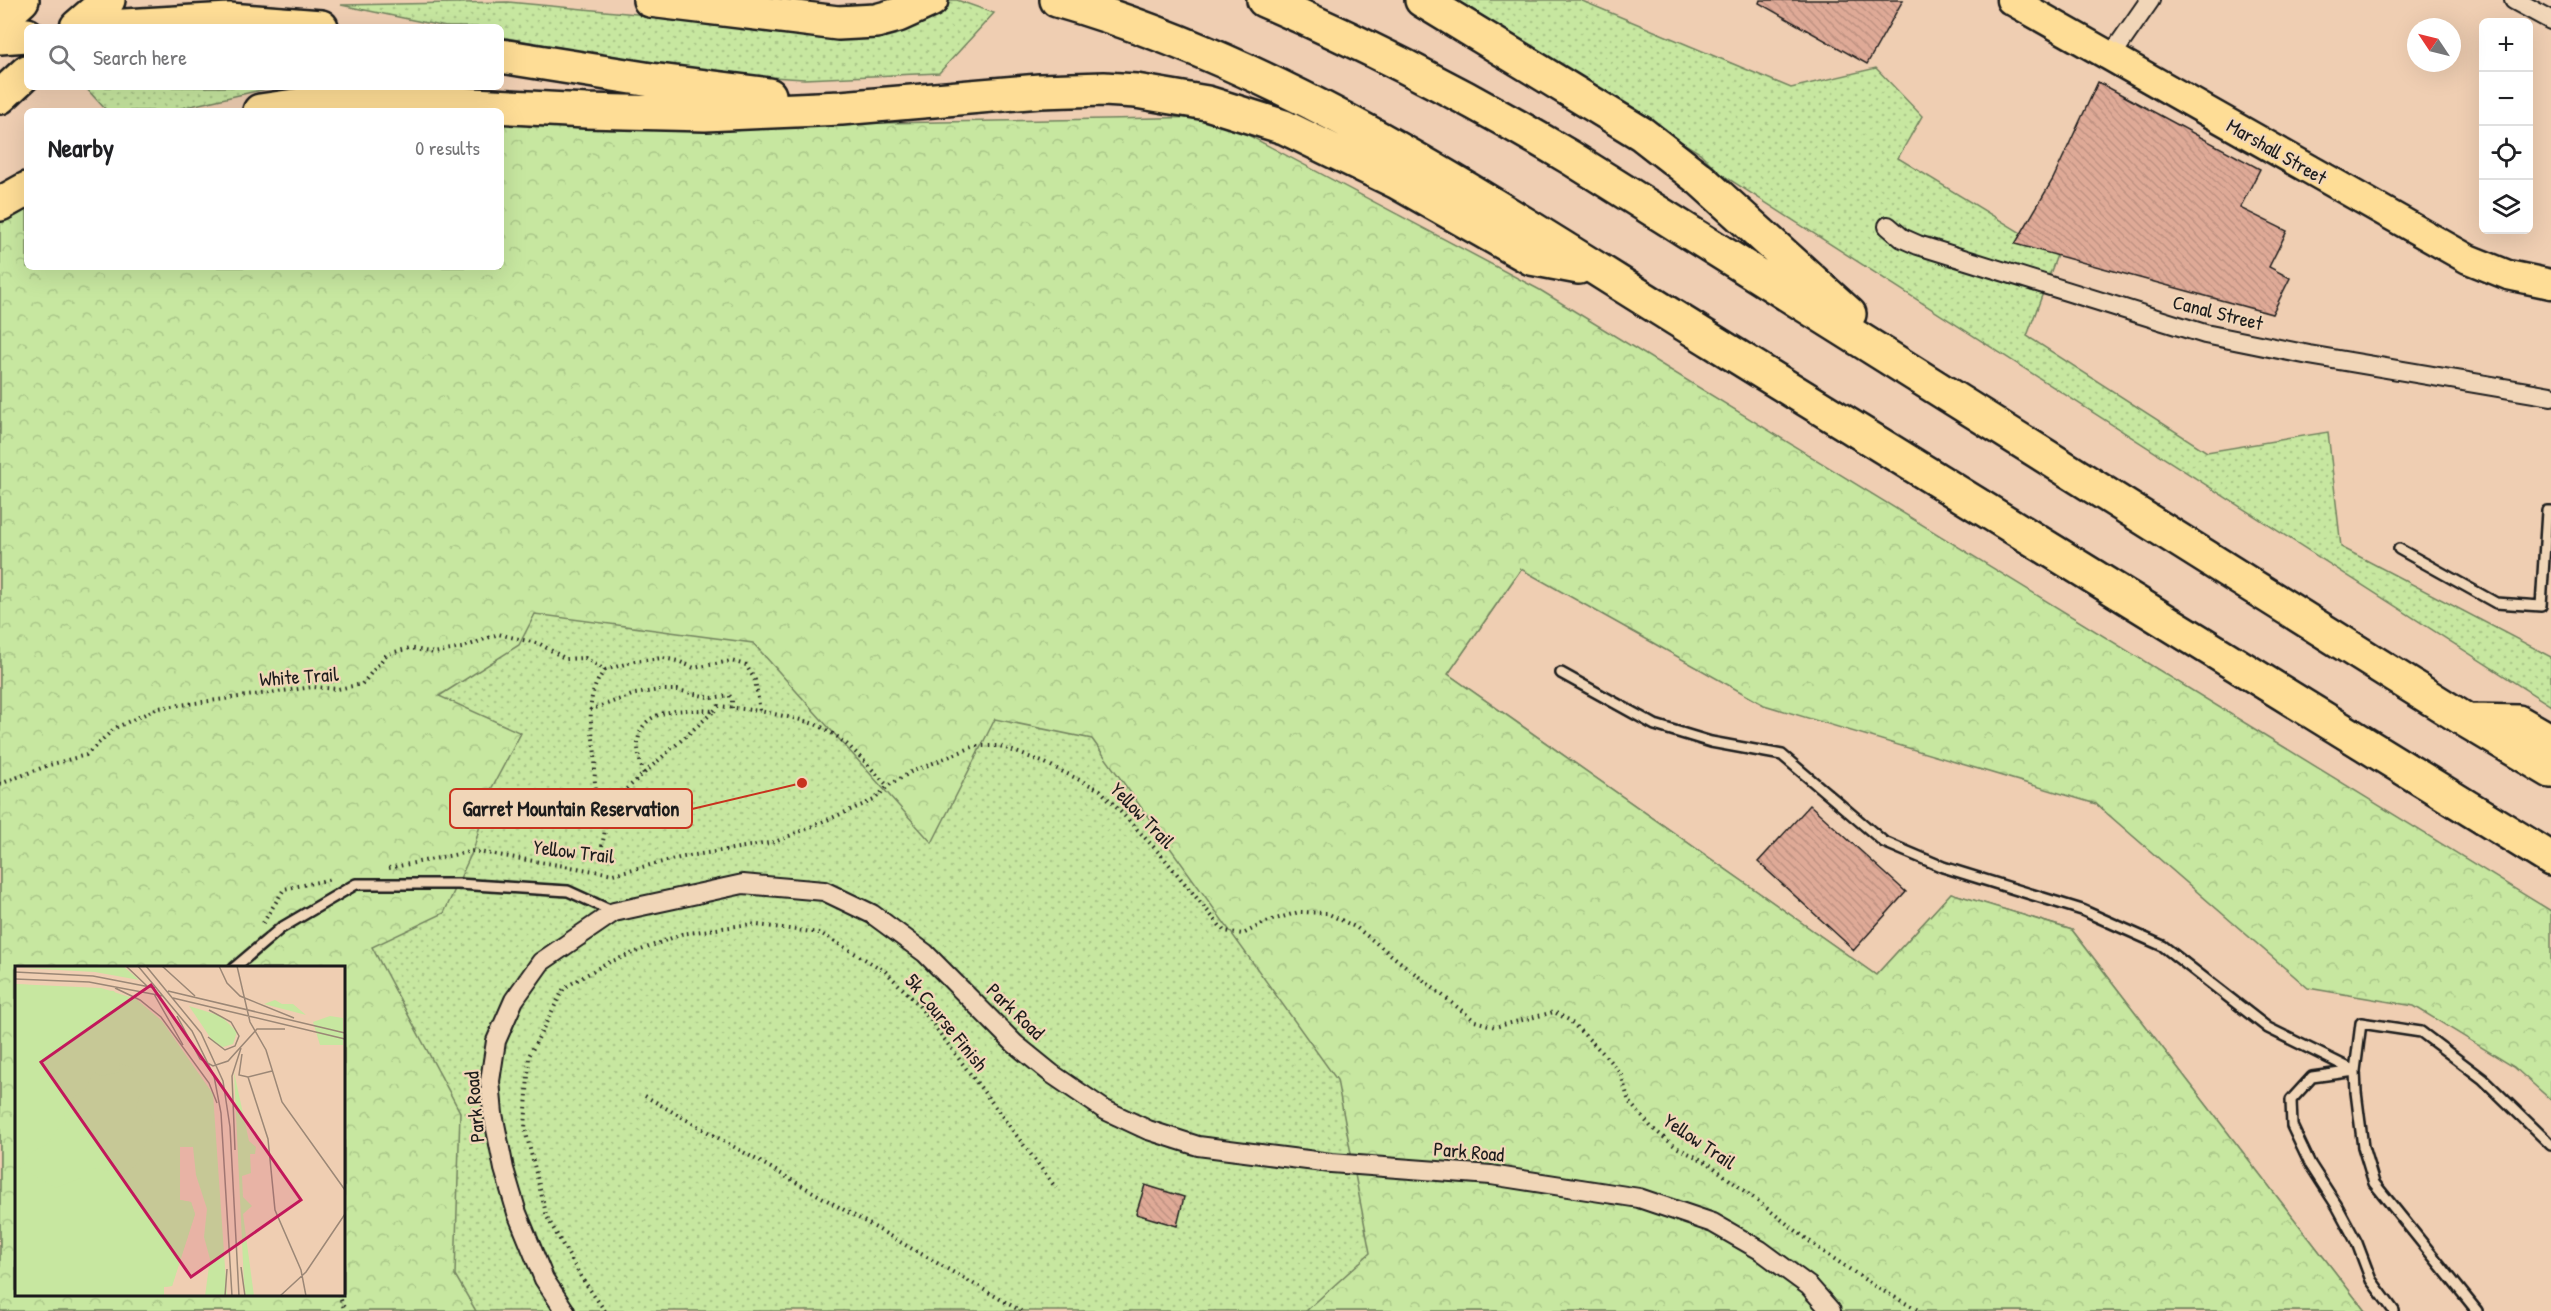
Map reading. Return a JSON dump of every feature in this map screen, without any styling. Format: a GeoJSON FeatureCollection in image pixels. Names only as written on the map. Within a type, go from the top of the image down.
{"type":"FeatureCollection","features":[{"type":"Feature","properties":{"kind":"highway"},"geometry":{"type":"LineString","coordinates":[[0,20],[22,0]]}},
{"type":"Feature","properties":{"kind":"highway"},"geometry":{"type":"LineString","coordinates":[[80,24],[108,0]]}},
{"type":"Feature","properties":{"kind":"highway"},"geometry":{"type":"LineString","coordinates":[[651,0],[838,23],[876,21],[898,15],[931,0]]}},
{"type":"Feature","properties":{"kind":"highway"},"geometry":{"type":"LineString","coordinates":[[1264,0],[1378,52],[1507,120],[1666,216],[2467,721],[2551,771]]}},
{"type":"Feature","properties":{"kind":"highway"},"geometry":{"type":"LineString","coordinates":[[1422,0],[1642,134],[1681,164],[1913,372]]}},
{"type":"Feature","properties":{"kind":"highway"},"geometry":{"type":"LineString","coordinates":[[1067,3],[1144,29],[1211,56],[1297,96],[1406,154],[2551,859]]}},
{"type":"Feature","properties":{"kind":"highway"},"geometry":{"type":"LineString","coordinates":[[148,24],[229,20],[282,24]]}},
{"type":"Feature","properties":{"kind":"highway"},"geometry":{"type":"LineString","coordinates":[[0,37],[24,34]]}},
{"type":"Feature","properties":{"kind":"highway"},"geometry":{"type":"LineString","coordinates":[[504,56],[704,88],[778,96],[839,100],[944,99]]}},
{"type":"Feature","properties":{"kind":"highway"},"geometry":{"type":"LineString","coordinates":[[0,96],[24,74]]}},
{"type":"Feature","properties":{"kind":"highway"},"geometry":{"type":"LineString","coordinates":[[281,108],[308,104],[399,101],[586,111],[705,114],[776,112],[1040,91],[1104,89],[1136,91],[1207,104],[1275,124],[1318,141],[1397,182],[1531,258],[1597,270]]}},
{"type":"Feature","properties":{"kind":"highway"},"geometry":{"type":"LineString","coordinates":[[0,204],[24,191]]}},
{"type":"Feature","properties":{"kind":"highway"},"geometry":{"type":"LineString","coordinates":[[2467,721],[2518,722],[2551,741]]}},
{"type":"Feature","properties":{"kind":"main road","name":"Marshall Street"},"geometry":{"type":"LineString","coordinates":[[2011,0],[2468,259],[2508,275],[2551,284]]}},
{"type":"Feature","properties":{"kind":"street"},"geometry":{"type":"LineString","coordinates":[[2111,56],[2150,0]]}},
{"type":"Feature","properties":{"kind":"street"},"geometry":{"type":"LineString","coordinates":[[2514,0],[2551,20]]}},
{"type":"Feature","properties":{"kind":"street","name":"Canal Street"},"geometry":{"type":"LineString","coordinates":[[1888,226],[1902,238],[1918,245],[2205,334],[2309,356],[2551,396]]}},
{"type":"Feature","properties":{"kind":"street","name":"Park Road"},"geometry":{"type":"LineString","coordinates":[[565,1311],[544,1279],[517,1213],[497,1136],[490,1082],[496,1041],[514,1000],[541,962],[614,912],[743,884],[824,891],[872,914],[925,953],[1015,1044],[1052,1074],[1105,1110],[1148,1130],[1198,1146],[1331,1163],[1491,1175],[1639,1198],[1713,1223],[1760,1250],[1809,1286],[1831,1311]]}},
{"type":"Feature","properties":{"kind":"lane"},"geometry":{"type":"LineString","coordinates":[[2399,549],[2496,603],[2541,606],[2547,511],[2551,511]]}},
{"type":"Feature","properties":{"kind":"lane"},"geometry":{"type":"LineString","coordinates":[[1561,673],[1655,725],[1712,742],[1782,755],[1884,842],[1943,867],[2082,910],[2163,946],[2268,1028],[2355,1071]]}},
{"type":"Feature","properties":{"kind":"lane"},"geometry":{"type":"LineString","coordinates":[[236,966],[281,928],[356,884],[458,884],[568,891],[614,912]]}},
{"type":"Feature","properties":{"kind":"lane"},"geometry":{"type":"LineString","coordinates":[[2477,1311],[2374,1183],[2363,1147],[2355,1071],[2361,1023],[2421,1032],[2483,1080],[2551,1145]]}},
{"type":"Feature","properties":{"kind":"lane"},"geometry":{"type":"LineString","coordinates":[[2355,1071],[2312,1077],[2291,1100],[2292,1126],[2310,1164],[2357,1243],[2372,1280],[2394,1311]]}},
{"type":"Feature","properties":{"kind":"path","name":"White Trail"},"geometry":{"type":"LineString","coordinates":[[0,784],[49,765],[86,755],[115,729],[158,708],[313,687],[338,690],[362,684],[387,654],[410,648],[434,653],[462,648],[498,634],[540,644],[566,659],[585,658],[605,670]]}},
{"type":"Feature","properties":{"kind":"path"},"geometry":{"type":"LineString","coordinates":[[602,846],[605,827],[604,809],[598,798],[595,782],[596,757],[590,696],[596,680],[605,670],[635,661],[663,658],[694,668],[731,662],[746,665],[755,680],[760,711]]}},
{"type":"Feature","properties":{"kind":"path"},"geometry":{"type":"LineString","coordinates":[[590,710],[635,694],[659,690],[678,690],[712,698],[729,695],[732,699],[732,708]]}},
{"type":"Feature","properties":{"kind":"path"},"geometry":{"type":"LineString","coordinates":[[604,809],[719,706],[760,711],[815,724],[828,731],[855,753],[888,786]]}},
{"type":"Feature","properties":{"kind":"path"},"geometry":{"type":"LineString","coordinates":[[644,774],[636,748],[638,736],[644,724],[653,717],[673,710],[714,711]]}},
{"type":"Feature","properties":{"kind":"path","name":"Yellow Trail"},"geometry":{"type":"LineString","coordinates":[[384,868],[474,851],[613,874],[683,857],[775,842],[874,800],[888,786],[911,772],[975,746],[1000,746],[1045,763],[1100,790],[1163,856],[1224,931],[1243,934],[1266,922],[1299,912],[1327,913],[1357,928],[1475,1021],[1495,1027],[1554,1012],[1569,1020],[1621,1074],[1629,1102],[1652,1128],[1676,1147],[1708,1163],[1839,1263],[1920,1311]]}},
{"type":"Feature","properties":{"kind":"path"},"geometry":{"type":"LineString","coordinates":[[260,928],[284,889],[340,878]]}},
{"type":"Feature","properties":{"kind":"path","name":"5k Course Finish"},"geometry":{"type":"LineString","coordinates":[[605,1311],[581,1277],[548,1216],[525,1129],[529,1056],[564,988],[605,964],[682,934],[750,924],[820,933],[885,971],[917,1003],[1056,1188]]}},
{"type":"Feature","properties":{"kind":"path"},"geometry":{"type":"LineString","coordinates":[[645,1096],[1020,1311]]}},
{"type":"Feature","properties":{"kind":"path"},"geometry":{"type":"LineString","coordinates":[[340,1296],[345,1311]]}},
{"type":"Feature","properties":{"kind":"green space"},"geometry":{"type":"Polygon","coordinates":[[[943,0],[957,0],[994,13],[939,73],[804,79],[705,73],[504,38],[504,24],[432,24],[341,5],[508,2],[874,36],[943,0]]]}},
{"type":"Feature","properties":{"kind":"green space"},"geometry":{"type":"Polygon","coordinates":[[[1449,0],[1580,0],[1791,88],[1876,68],[1922,116],[1898,158],[2057,255],[2027,336],[2207,452],[2328,432],[2341,547],[2551,657],[2551,706],[1721,174],[1700,153],[1449,0]]]}},
{"type":"Feature","properties":{"kind":"green space"},"geometry":{"type":"Polygon","coordinates":[[[88,90],[261,90],[182,108],[104,108],[88,90]]]}},
{"type":"Feature","properties":{"kind":"green space"},"geometry":{"type":"Polygon","coordinates":[[[1214,117],[1540,290],[2551,911],[2551,1100],[2514,1067],[2414,1006],[2308,988],[2096,804],[1764,705],[1521,569],[1448,674],[1876,975],[1951,893],[2072,930],[2365,1311],[1306,1311],[1370,1253],[1337,1080],[1092,739],[995,719],[932,843],[753,643],[535,614],[519,645],[439,696],[521,733],[488,795],[474,848],[444,913],[372,947],[460,1112],[455,1275],[476,1311],[0,1311],[0,220],[24,203],[24,270],[504,270],[504,118],[656,127],[1214,117]]]}},
{"type":"Feature","properties":{"kind":"green space"},"geometry":{"type":"Polygon","coordinates":[[[0,328],[1521,569],[1448,674],[1876,975],[1951,893],[2072,930],[2365,1311],[0,1311],[0,328]]]}},
{"type":"Feature","properties":{"kind":"building"},"geometry":{"type":"Polygon","coordinates":[[[1760,0],[1903,0],[1867,64],[1759,3],[1760,0]]]}},
{"type":"Feature","properties":{"kind":"building"},"geometry":{"type":"Polygon","coordinates":[[[2098,82],[2260,169],[2240,208],[2287,231],[2269,267],[2290,278],[2272,314],[2015,244],[2053,179],[2098,82]]]}},
{"type":"Feature","properties":{"kind":"building"},"geometry":{"type":"Polygon","coordinates":[[[1810,805],[1906,892],[1854,950],[1758,862],[1810,805]]]}},
{"type":"Feature","properties":{"kind":"building"},"geometry":{"type":"Polygon","coordinates":[[[1145,1185],[1184,1197],[1177,1226],[1136,1214],[1145,1185]]]}},
{"type":"Feature","properties":{"kind":"place","name":"Garret Mountain Reservation"},"geometry":{"type":"Point","coordinates":[802,783]}}]}
